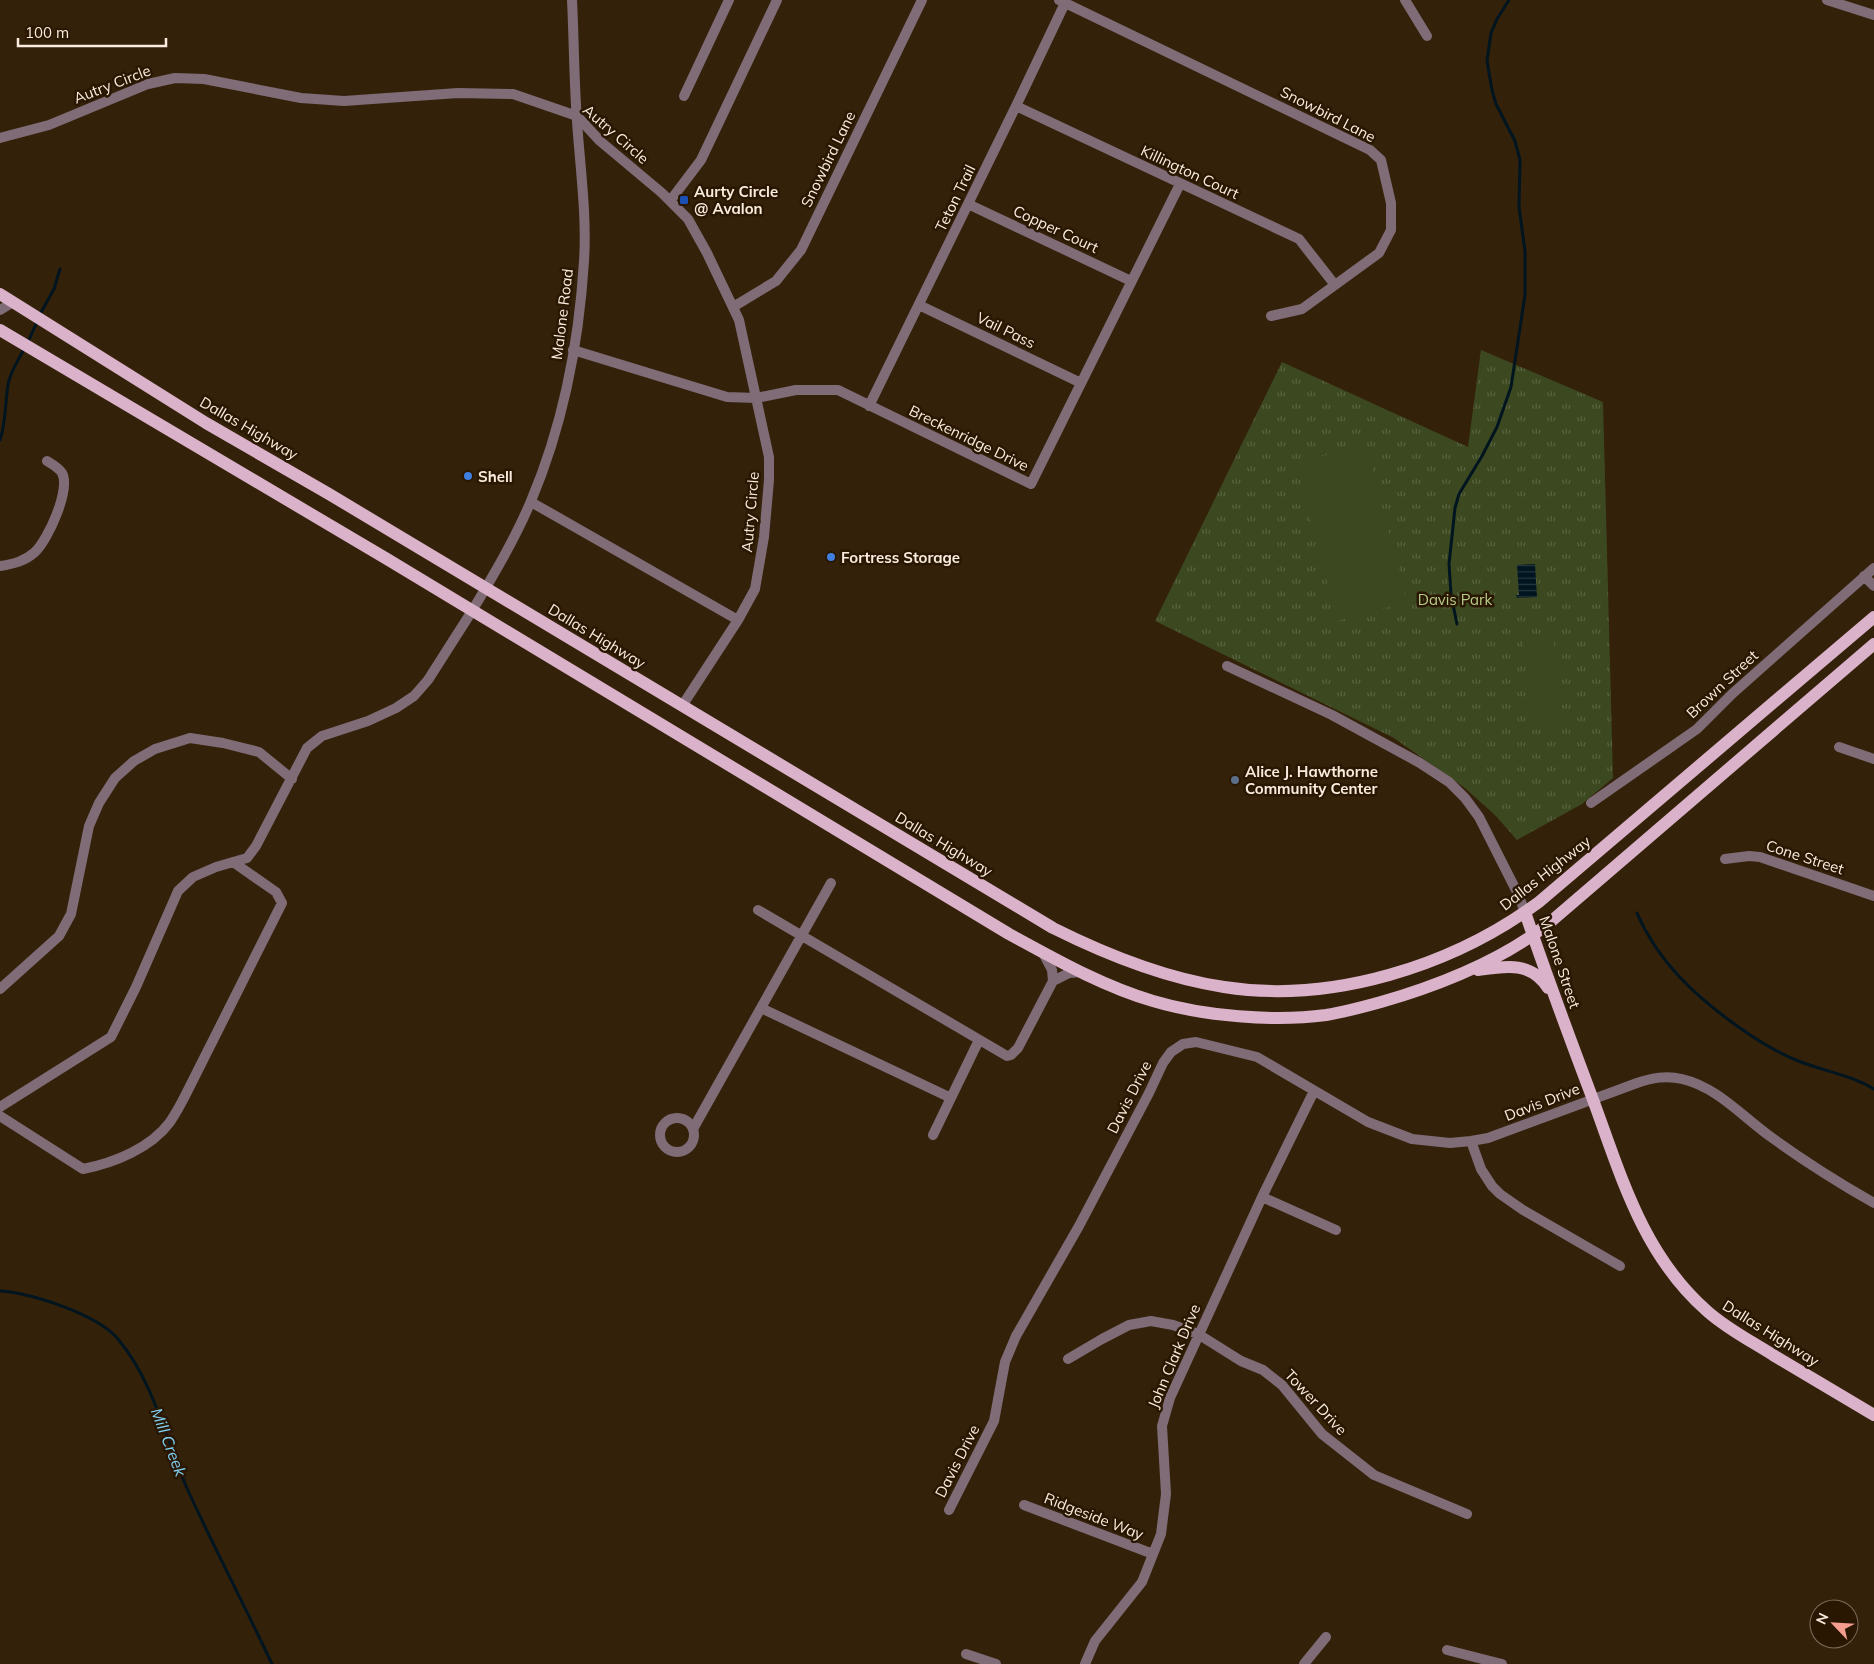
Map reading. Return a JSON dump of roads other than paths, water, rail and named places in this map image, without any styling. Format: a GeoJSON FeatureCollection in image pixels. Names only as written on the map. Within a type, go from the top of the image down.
{"type":"FeatureCollection","features":[{"type":"Feature","properties":{"kind":"main road","name":"Dallas Highway"},"geometry":{"type":"LineString","coordinates":[[0,294],[206,424],[486,588],[1053,928],[1117,958],[1195,982],[1226,988],[1281,991],[1327,987],[1364,981],[1407,970],[1446,955],[1525,912],[1874,617]]}},
{"type":"Feature","properties":{"kind":"main road"},"geometry":{"type":"LineString","coordinates":[[0,330],[1009,934],[1081,972],[1154,1002],[1216,1014],[1239,1016],[1326,1015],[1359,1008],[1436,985],[1498,956],[1533,935],[1874,644]]}},
{"type":"Feature","properties":{"kind":"main road"},"geometry":{"type":"LineString","coordinates":[[1838,676],[1874,654]]}},
{"type":"Feature","properties":{"kind":"main road","name":"Malone Street"},"geometry":{"type":"LineString","coordinates":[[1525,912],[1593,1098]]}},
{"type":"Feature","properties":{"kind":"main road"},"geometry":{"type":"LineString","coordinates":[[1469,971],[1509,966],[1523,967],[1544,982],[1556,1000]]}},
{"type":"Feature","properties":{"kind":"main road","name":"Dallas Highway"},"geometry":{"type":"LineString","coordinates":[[1593,1098],[1638,1218],[1653,1247],[1674,1276],[1720,1322],[1874,1415]]}},
{"type":"Feature","properties":{"kind":"street","name":"Malone Road"},"geometry":{"type":"LineString","coordinates":[[0,1107],[111,1037],[136,987],[178,891],[193,877],[216,867],[247,858],[256,846],[307,748],[322,736],[368,721],[396,708],[414,696],[433,673],[486,588],[531,502],[553,442],[567,390],[578,320],[584,260],[583,204],[572,0]]}},
{"type":"Feature","properties":{"kind":"street"},"geometry":{"type":"LineString","coordinates":[[684,96],[729,0]]}},
{"type":"Feature","properties":{"kind":"street"},"geometry":{"type":"LineString","coordinates":[[670,201],[701,160],[777,0]]}},
{"type":"Feature","properties":{"kind":"street","name":"Snowbird Lane"},"geometry":{"type":"LineString","coordinates":[[733,307],[776,281],[801,250],[922,0]]}},
{"type":"Feature","properties":{"kind":"street"},"geometry":{"type":"LineString","coordinates":[[1405,0],[1427,36]]}},
{"type":"Feature","properties":{"kind":"street"},"geometry":{"type":"LineString","coordinates":[[1827,0],[1874,15]]}},
{"type":"Feature","properties":{"kind":"street","name":"Snowbird Lane"},"geometry":{"type":"LineString","coordinates":[[1062,1],[1370,150],[1381,160],[1391,203],[1391,230],[1379,253],[1302,309],[1271,316]]}},
{"type":"Feature","properties":{"kind":"street","name":"Teton Trail"},"geometry":{"type":"LineString","coordinates":[[869,406],[1016,106],[1062,1]]}},
{"type":"Feature","properties":{"kind":"street","name":"Autry Circle"},"geometry":{"type":"LineString","coordinates":[[0,138],[49,125],[148,84],[175,78],[204,79],[301,98],[344,101],[458,93],[513,94],[577,116],[600,141],[670,201],[688,219],[707,252],[739,320],[769,457],[770,480],[764,537],[755,589],[738,620],[682,706]]}},
{"type":"Feature","properties":{"kind":"street","name":"Killington Court"},"geometry":{"type":"LineString","coordinates":[[1016,106],[1299,239],[1335,285]]}},
{"type":"Feature","properties":{"kind":"street","name":"Breckenridge Drive"},"geometry":{"type":"LineString","coordinates":[[573,350],[727,397],[756,398],[796,390],[838,390],[1031,484],[1130,281],[1180,184]]}},
{"type":"Feature","properties":{"kind":"street","name":"Copper Court"},"geometry":{"type":"LineString","coordinates":[[968,204],[1130,281]]}},
{"type":"Feature","properties":{"kind":"street"},"geometry":{"type":"LineString","coordinates":[[0,310],[13,302]]}},
{"type":"Feature","properties":{"kind":"street","name":"Vail Pass"},"geometry":{"type":"LineString","coordinates":[[919,305],[1081,383]]}},
{"type":"Feature","properties":{"kind":"street"},"geometry":{"type":"LineString","coordinates":[[0,566],[19,563],[37,551],[52,523],[66,486],[62,472],[47,461]]}},
{"type":"Feature","properties":{"kind":"street"},"geometry":{"type":"LineString","coordinates":[[531,502],[738,620]]}},
{"type":"Feature","properties":{"kind":"street","name":"Brown Street"},"geometry":{"type":"LineString","coordinates":[[1591,803],[1696,729],[1732,694],[1874,568]]}},
{"type":"Feature","properties":{"kind":"street"},"geometry":{"type":"LineString","coordinates":[[1864,576],[1874,586]]}},
{"type":"Feature","properties":{"kind":"street","name":"Malone Street"},"geometry":{"type":"LineString","coordinates":[[1227,666],[1332,715],[1426,767],[1449,782],[1465,798],[1479,817],[1518,894],[1525,912]]}},
{"type":"Feature","properties":{"kind":"street"},"geometry":{"type":"LineString","coordinates":[[0,989],[59,936],[71,914],[89,826],[99,803],[114,778],[134,760],[155,749],[190,738],[223,743],[259,752],[292,778]]}},
{"type":"Feature","properties":{"kind":"street"},"geometry":{"type":"LineString","coordinates":[[1839,747],[1874,759]]}},
{"type":"Feature","properties":{"kind":"street","name":"Cone Street"},"geometry":{"type":"LineString","coordinates":[[1725,859],[1750,856],[1760,857],[1874,896]]}},
{"type":"Feature","properties":{"kind":"street"},"geometry":{"type":"LineString","coordinates":[[0,1116],[83,1169],[133,1151],[156,1137],[170,1122],[282,903],[276,892],[233,862]]}},
{"type":"Feature","properties":{"kind":"street"},"geometry":{"type":"LineString","coordinates":[[693,1129],[831,883]]}},
{"type":"Feature","properties":{"kind":"street"},"geometry":{"type":"LineString","coordinates":[[758,910],[1007,1056],[1011,1055],[1018,1048],[1053,982],[1069,972],[1081,972]]}},
{"type":"Feature","properties":{"kind":"street"},"geometry":{"type":"LineString","coordinates":[[1043,953],[1052,970],[1053,982]]}},
{"type":"Feature","properties":{"kind":"street"},"geometry":{"type":"LineString","coordinates":[[761,1008],[951,1098]]}},
{"type":"Feature","properties":{"kind":"street"},"geometry":{"type":"LineString","coordinates":[[933,1136],[979,1040]]}},
{"type":"Feature","properties":{"kind":"street","name":"Davis Drive"},"geometry":{"type":"LineString","coordinates":[[949,1510],[994,1420],[1005,1362],[1016,1336],[1079,1226],[1163,1063],[1171,1052],[1183,1044],[1196,1042],[1248,1054],[1270,1063],[1368,1122],[1406,1137],[1437,1142],[1471,1142],[1516,1129],[1593,1098]]}},
{"type":"Feature","properties":{"kind":"street"},"geometry":{"type":"LineString","coordinates":[[1593,1098],[1656,1078],[1680,1078],[1697,1084],[1719,1097],[1770,1137],[1874,1203]]}},
{"type":"Feature","properties":{"kind":"street","name":"John Clark Drive"},"geometry":{"type":"LineString","coordinates":[[1085,1664],[1095,1640],[1142,1582],[1161,1534],[1166,1494],[1162,1426],[1170,1398],[1262,1197],[1314,1090]]}},
{"type":"Feature","properties":{"kind":"street"},"geometry":{"type":"LineString","coordinates":[[1471,1142],[1481,1169],[1492,1186],[1500,1194],[1523,1210],[1620,1266]]}},
{"type":"Feature","properties":{"kind":"street"},"geometry":{"type":"LineString","coordinates":[[1262,1197],[1336,1230]]}},
{"type":"Feature","properties":{"kind":"street","name":"Tower Drive"},"geometry":{"type":"LineString","coordinates":[[1068,1359],[1129,1325],[1151,1321],[1173,1325],[1198,1334],[1241,1361],[1263,1370],[1282,1384],[1322,1434],[1374,1475],[1467,1514]]}},
{"type":"Feature","properties":{"kind":"street","name":"Ridgeside Way"},"geometry":{"type":"LineString","coordinates":[[1024,1505],[1153,1554]]}},
{"type":"Feature","properties":{"kind":"street"},"geometry":{"type":"LineString","coordinates":[[1304,1664],[1326,1637]]}},
{"type":"Feature","properties":{"kind":"street"},"geometry":{"type":"LineString","coordinates":[[1447,1650],[1502,1664]]}},
{"type":"Feature","properties":{"kind":"street"},"geometry":{"type":"LineString","coordinates":[[966,1654],[996,1664]]}},
{"type":"Feature","properties":{"kind":"water"},"geometry":{"type":"Polygon","coordinates":[[[1535,564],[1537,597],[1517,598],[1516,595],[1519,595],[1517,565],[1535,564]]]}},
{"type":"Feature","properties":{"kind":"waterway"},"geometry":{"type":"LineString","coordinates":[[1457,624],[1451,595],[1449,564],[1455,508],[1459,494],[1497,427],[1511,387],[1525,295],[1525,251],[1519,207],[1520,160],[1515,141],[1496,104],[1487,61],[1491,33],[1509,0]]}},
{"type":"Feature","properties":{"kind":"waterway"},"geometry":{"type":"LineString","coordinates":[[39,316],[54,289],[60,269]]}},
{"type":"Feature","properties":{"kind":"waterway"},"geometry":{"type":"LineString","coordinates":[[27,344],[37,322]]}},
{"type":"Feature","properties":{"kind":"waterway"},"geometry":{"type":"LineString","coordinates":[[0,440],[9,380],[24,349]]}},
{"type":"Feature","properties":{"kind":"waterway"},"geometry":{"type":"LineString","coordinates":[[1637,913],[1646,931],[1667,963],[1694,991],[1724,1016],[1753,1037],[1781,1053],[1806,1064],[1845,1076],[1874,1089]]}},
{"type":"Feature","properties":{"kind":"waterway","name":"Mill Creek"},"geometry":{"type":"LineString","coordinates":[[0,1291],[45,1300],[80,1313],[108,1330],[118,1339],[130,1355],[149,1391],[196,1508],[272,1664]]}},
{"type":"Feature","properties":{"kind":"place","name":"Aurty Circle @ Avalon"},"geometry":{"type":"Point","coordinates":[684,200]}},
{"type":"Feature","properties":{"kind":"place","name":"Shell"},"geometry":{"type":"Point","coordinates":[468,476]}},
{"type":"Feature","properties":{"kind":"place","name":"Fortress Storage"},"geometry":{"type":"Point","coordinates":[831,557]}},
{"type":"Feature","properties":{"kind":"place","name":"Alice J. Hawthorne Community Center"},"geometry":{"type":"Point","coordinates":[1235,780]}},
{"type":"Feature","properties":{"kind":"park label","name":"Davis Park"},"geometry":{"type":"Point","coordinates":[1455,599]}}]}
